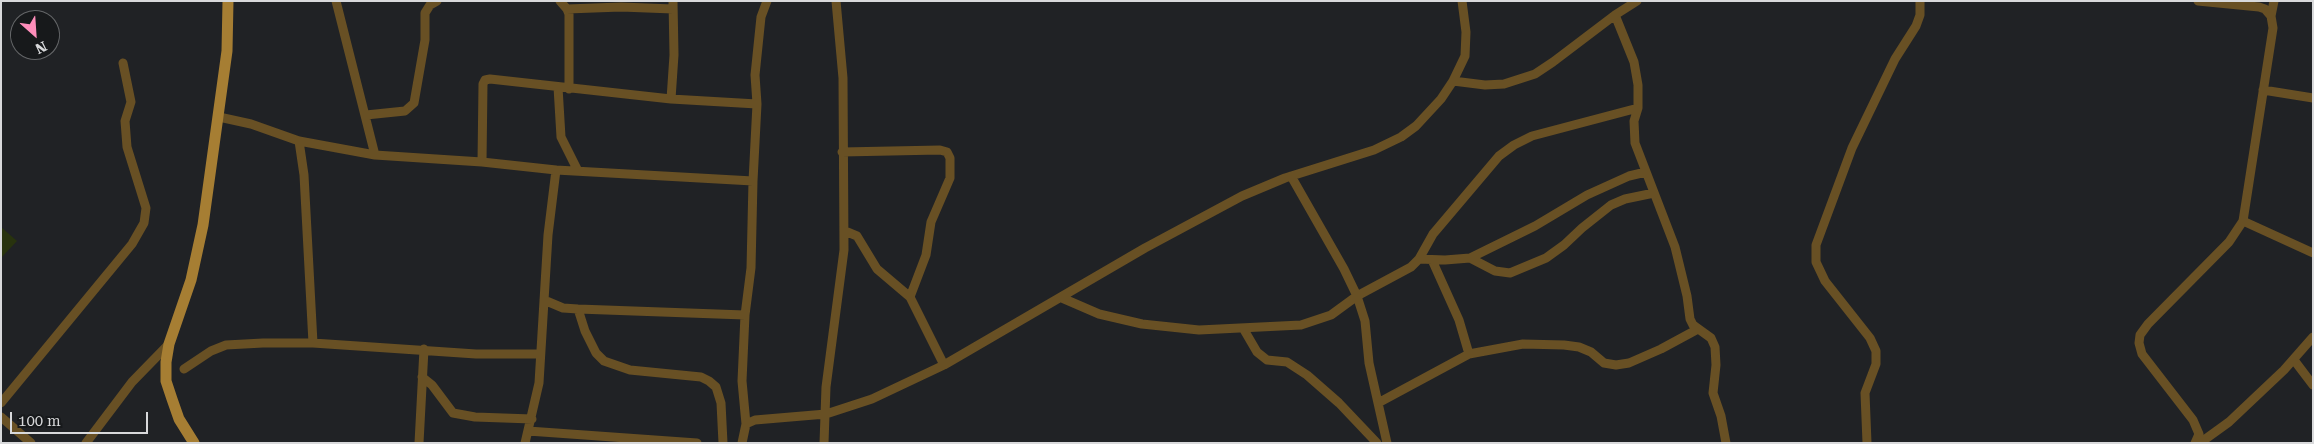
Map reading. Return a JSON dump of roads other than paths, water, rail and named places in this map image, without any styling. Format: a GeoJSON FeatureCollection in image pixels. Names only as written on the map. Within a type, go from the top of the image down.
{"type":"FeatureCollection","features":[{"type":"Feature","properties":{"kind":"main road"},"geometry":{"type":"LineString","coordinates":[[194,443],[179,419],[166,380],[166,362],[169,344],[191,280],[203,225],[227,51],[228,1]]}},
{"type":"Feature","properties":{"kind":"street"},"geometry":{"type":"LineString","coordinates":[[336,1],[375,155]]}},
{"type":"Feature","properties":{"kind":"street"},"geometry":{"type":"LineString","coordinates":[[366,115],[405,111],[414,103],[425,40],[425,13],[430,5],[437,1]]}},
{"type":"Feature","properties":{"kind":"street"},"geometry":{"type":"LineString","coordinates":[[560,1],[567,9],[569,89]]}},
{"type":"Feature","properties":{"kind":"street"},"geometry":{"type":"LineString","coordinates":[[742,443],[746,424],[742,382],[744,315],[752,268],[753,181],[757,104],[755,75],[761,17],[767,1]]}},
{"type":"Feature","properties":{"kind":"street"},"geometry":{"type":"LineString","coordinates":[[824,443],[826,388],[845,230],[842,152],[843,78],[836,1]]}},
{"type":"Feature","properties":{"kind":"street"},"geometry":{"type":"LineString","coordinates":[[746,424],[765,418],[826,414],[872,399],[944,365],[1145,248],[1242,196],[1292,176],[1374,150],[1401,137],[1416,126],[1441,99],[1453,81],[1464,56],[1466,32],[1462,1]]}},
{"type":"Feature","properties":{"kind":"street"},"geometry":{"type":"LineString","coordinates":[[1453,81],[1485,85],[1504,84],[1535,74],[1637,1]]}},
{"type":"Feature","properties":{"kind":"street"},"geometry":{"type":"LineString","coordinates":[[1867,443],[1865,393],[1876,364],[1876,351],[1870,338],[1825,281],[1816,262],[1816,246],[1852,148],[1895,59],[1916,26],[1920,14],[1920,1]]}},
{"type":"Feature","properties":{"kind":"street"},"geometry":{"type":"LineString","coordinates":[[2198,1],[2259,7],[2266,9],[2271,16]]}},
{"type":"Feature","properties":{"kind":"street"},"geometry":{"type":"LineString","coordinates":[[2195,443],[2199,434],[2196,427],[2142,354],[2139,343],[2140,335],[2148,324],[2229,242],[2243,221],[2273,28],[2271,16],[2274,1]]}},
{"type":"Feature","properties":{"kind":"street"},"geometry":{"type":"LineString","coordinates":[[567,9],[673,5],[674,55],[671,99]]}},
{"type":"Feature","properties":{"kind":"street"},"geometry":{"type":"LineString","coordinates":[[1615,15],[1634,62],[1638,85],[1638,108],[1634,121],[1635,143],[1675,247],[1687,296],[1690,319],[1698,329],[1711,338],[1715,347],[1716,365],[1713,393],[1721,416],[1726,443]]}},
{"type":"Feature","properties":{"kind":"street"},"geometry":{"type":"LineString","coordinates":[[1,403],[132,244],[144,223],[146,208],[127,148],[125,122],[131,102],[123,63]]}},
{"type":"Feature","properties":{"kind":"street"},"geometry":{"type":"LineString","coordinates":[[482,162],[485,80],[513,81],[569,89],[671,99],[757,104]]}},
{"type":"Feature","properties":{"kind":"street"},"geometry":{"type":"LineString","coordinates":[[558,87],[561,137],[578,171]]}},
{"type":"Feature","properties":{"kind":"street"},"geometry":{"type":"LineString","coordinates":[[2263,90],[2313,98]]}},
{"type":"Feature","properties":{"kind":"street"},"geometry":{"type":"LineString","coordinates":[[1062,298],[1099,314],[1142,324],[1199,330],[1300,325],[1331,315],[1358,296],[1411,268],[1419,259],[1433,234],[1500,156],[1514,145],[1532,136],[1638,108]]}},
{"type":"Feature","properties":{"kind":"street"},"geometry":{"type":"LineString","coordinates":[[219,117],[251,124],[298,141],[375,155],[482,162],[556,170],[753,181]]}},
{"type":"Feature","properties":{"kind":"street"},"geometry":{"type":"LineString","coordinates":[[298,141],[304,175],[313,343]]}},
{"type":"Feature","properties":{"kind":"street"},"geometry":{"type":"LineString","coordinates":[[842,152],[940,150],[947,152],[950,158],[950,178],[931,222],[926,255],[910,297]]}},
{"type":"Feature","properties":{"kind":"street"},"geometry":{"type":"LineString","coordinates":[[525,443],[539,383],[544,300],[556,170]]}},
{"type":"Feature","properties":{"kind":"street"},"geometry":{"type":"LineString","coordinates":[[1419,259],[1470,258],[1534,226],[1587,195],[1629,176],[1646,172]]}},
{"type":"Feature","properties":{"kind":"street"},"geometry":{"type":"LineString","coordinates":[[1292,176],[1358,296],[1365,321],[1369,363],[1387,443]]}},
{"type":"Feature","properties":{"kind":"street"},"geometry":{"type":"LineString","coordinates":[[1470,258],[1495,272],[1510,273],[1519,270],[1546,258],[1564,246],[1582,228],[1611,205],[1625,199],[1654,193]]}},
{"type":"Feature","properties":{"kind":"street"},"geometry":{"type":"LineString","coordinates":[[2243,221],[2313,253]]}},
{"type":"Feature","properties":{"kind":"street"},"geometry":{"type":"LineString","coordinates":[[845,230],[857,236],[877,269],[910,297],[944,365]]}},
{"type":"Feature","properties":{"kind":"street"},"geometry":{"type":"LineString","coordinates":[[1432,260],[1459,320],[1469,354]]}},
{"type":"Feature","properties":{"kind":"street"},"geometry":{"type":"LineString","coordinates":[[544,300],[563,308],[744,315]]}},
{"type":"Feature","properties":{"kind":"street"},"geometry":{"type":"LineString","coordinates":[[578,309],[593,346],[604,361],[630,370],[701,378],[709,381],[716,387],[721,403],[723,443]]}},
{"type":"Feature","properties":{"kind":"street"},"geometry":{"type":"LineString","coordinates":[[1243,328],[1257,352],[1267,360],[1287,362],[1307,375],[1339,403],[1377,443]]}},
{"type":"Feature","properties":{"kind":"street"},"geometry":{"type":"LineString","coordinates":[[1378,403],[1469,354],[1523,344],[1564,345],[1579,347],[1591,352],[1604,364],[1616,365],[1628,363],[1661,350],[1698,329]]}},
{"type":"Feature","properties":{"kind":"street"},"geometry":{"type":"LineString","coordinates":[[2200,443],[2229,422],[2294,360],[2313,337]]}},
{"type":"Feature","properties":{"kind":"street"},"geometry":{"type":"LineString","coordinates":[[184,369],[211,351],[226,345],[313,343],[476,354],[540,354]]}},
{"type":"Feature","properties":{"kind":"street"},"geometry":{"type":"LineString","coordinates":[[86,443],[132,382],[169,344]]}},
{"type":"Feature","properties":{"kind":"street"},"geometry":{"type":"LineString","coordinates":[[419,443],[424,349]]}},
{"type":"Feature","properties":{"kind":"street"},"geometry":{"type":"LineString","coordinates":[[2294,360],[2313,385]]}},
{"type":"Feature","properties":{"kind":"street"},"geometry":{"type":"LineString","coordinates":[[422,377],[432,385],[453,414],[474,417],[532,419]]}},
{"type":"Feature","properties":{"kind":"street"},"geometry":{"type":"LineString","coordinates":[[1,418],[31,443]]}},
{"type":"Feature","properties":{"kind":"street"},"geometry":{"type":"LineString","coordinates":[[528,431],[697,443]]}}]}
